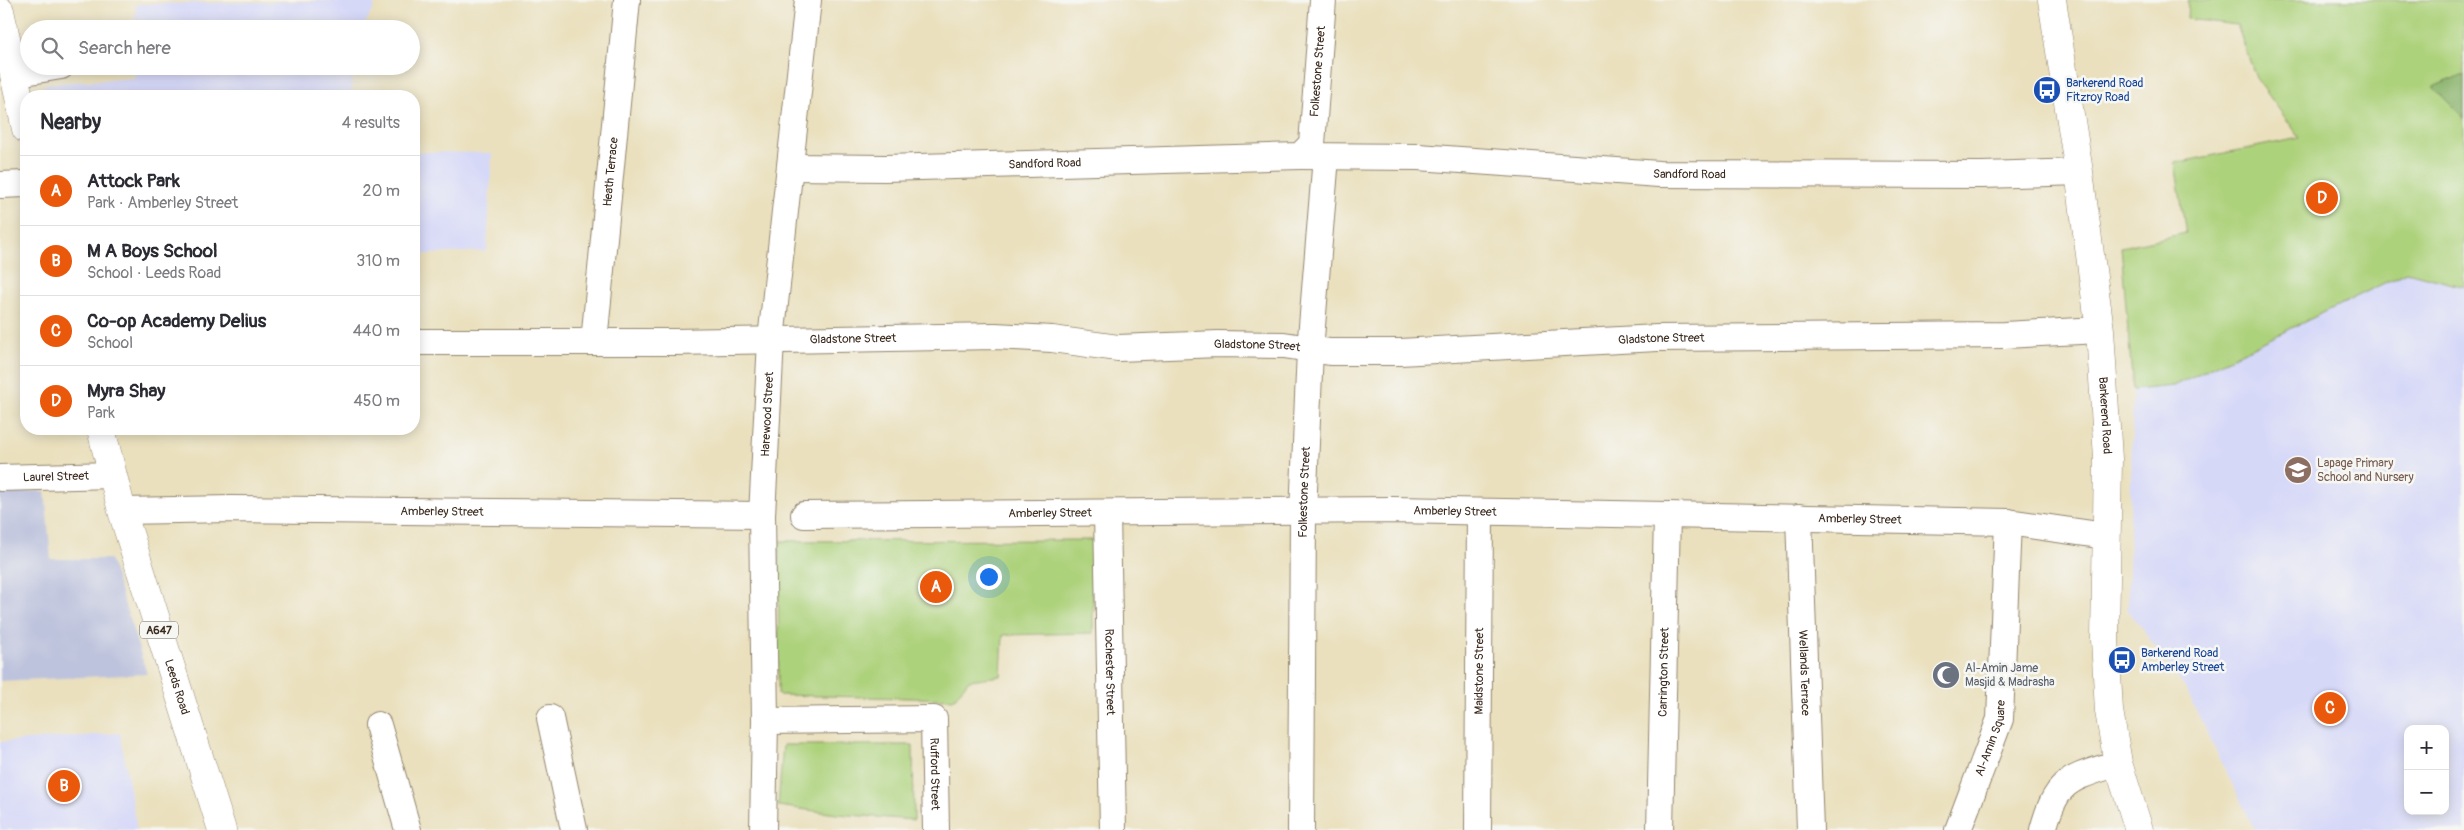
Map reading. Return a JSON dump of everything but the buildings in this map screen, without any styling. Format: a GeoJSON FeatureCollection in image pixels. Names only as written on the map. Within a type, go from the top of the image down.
{"type":"FeatureCollection","features":[{"type":"Feature","properties":{"kind":"main road","name":"Barkerend Road"},"geometry":{"type":"LineString","coordinates":[[2052,0],[2079,172],[2100,330],[2108,459],[2105,639],[2108,703],[2118,764],[2139,830]]}},
{"type":"Feature","properties":{"kind":"main road"},"geometry":{"type":"LineString","coordinates":[[0,11],[7,59],[20,107]]}},
{"type":"Feature","properties":{"kind":"main road","name":"Leeds Road"},"geometry":{"type":"LineString","coordinates":[[102,435],[122,511],[222,830]]}},
{"type":"Feature","properties":{"kind":"street","name":"Heath Terrace"},"geometry":{"type":"LineString","coordinates":[[594,342],[627,0]]}},
{"type":"Feature","properties":{"kind":"street","name":"Harewood Street"},"geometry":{"type":"LineString","coordinates":[[763,830],[765,721],[762,515],[771,340],[808,0]]}},
{"type":"Feature","properties":{"kind":"street","name":"Folkestone Street"},"geometry":{"type":"LineString","coordinates":[[1301,830],[1302,513],[1320,351],[1312,152],[1323,0]]}},
{"type":"Feature","properties":{"kind":"street"},"geometry":{"type":"LineString","coordinates":[[7,59],[20,61]]}},
{"type":"Feature","properties":{"kind":"street","name":"Sandford Road"},"geometry":{"type":"LineString","coordinates":[[791,167],[885,168],[1312,152],[1418,157],[1659,174],[1982,175],[2079,172]]}},
{"type":"Feature","properties":{"kind":"street"},"geometry":{"type":"LineString","coordinates":[[0,185],[20,184]]}},
{"type":"Feature","properties":{"kind":"street","name":"Gladstone Street"},"geometry":{"type":"LineString","coordinates":[[420,342],[594,342],[995,336],[1052,339],[1118,348],[1218,344],[1284,345],[1320,351],[1400,352],[1657,338],[2004,335],[2100,330]]}},
{"type":"Feature","properties":{"kind":"street","name":"Laurel Street"},"geometry":{"type":"LineString","coordinates":[[0,478],[112,475]]}},
{"type":"Feature","properties":{"kind":"street","name":"Amberley Street"},"geometry":{"type":"LineString","coordinates":[[122,511],[240,509],[762,515]]}},
{"type":"Feature","properties":{"kind":"street","name":"Amberley Street"},"geometry":{"type":"LineString","coordinates":[[804,515],[1107,513],[1206,510],[1302,513],[1394,510],[2008,522],[2106,536]]}},
{"type":"Feature","properties":{"kind":"street","name":"Maidstone Street"},"geometry":{"type":"LineString","coordinates":[[1478,830],[1480,512]]}},
{"type":"Feature","properties":{"kind":"street","name":"Rochester Street"},"geometry":{"type":"LineString","coordinates":[[1107,513],[1112,830]]}},
{"type":"Feature","properties":{"kind":"street","name":"Carrington Street"},"geometry":{"type":"LineString","coordinates":[[1660,830],[1667,515]]}},
{"type":"Feature","properties":{"kind":"street","name":"Wellands Terrace"},"geometry":{"type":"LineString","coordinates":[[1799,517],[1810,830]]}},
{"type":"Feature","properties":{"kind":"street","name":"Al-Amin Square"},"geometry":{"type":"LineString","coordinates":[[1958,830],[2000,719],[2008,522]]}},
{"type":"Feature","properties":{"kind":"street"},"geometry":{"type":"LineString","coordinates":[[550,718],[574,830]]}},
{"type":"Feature","properties":{"kind":"street","name":"Rufford Street"},"geometry":{"type":"LineString","coordinates":[[765,721],[934,719],[936,830]]}},
{"type":"Feature","properties":{"kind":"street"},"geometry":{"type":"LineString","coordinates":[[378,726],[408,830]]}},
{"type":"Feature","properties":{"kind":"street"},"geometry":{"type":"LineString","coordinates":[[2043,830],[2056,792],[2073,778],[2118,764]]}},
{"type":"Feature","properties":{"kind":"shaded area"},"geometry":{"type":"Polygon","coordinates":[[[374,0],[374,8],[367,20],[135,20],[136,4],[374,0]]]}},
{"type":"Feature","properties":{"kind":"shaded area"},"geometry":{"type":"Polygon","coordinates":[[[135,75],[352,75],[351,90],[46,90],[44,84],[135,78],[135,75]]]}},
{"type":"Feature","properties":{"kind":"shaded area"},"geometry":{"type":"Polygon","coordinates":[[[420,152],[492,153],[487,251],[420,255],[420,152]]]}},
{"type":"Feature","properties":{"kind":"shaded area","name":"Lapage Primary School and Nursery"},"geometry":{"type":"Polygon","coordinates":[[[2407,272],[2464,287],[2464,830],[2255,830],[2185,688],[2128,610],[2133,390],[2173,386],[2407,272]]]}},
{"type":"Feature","properties":{"kind":"shaded area"},"geometry":{"type":"Polygon","coordinates":[[[45,491],[51,559],[110,559],[147,674],[0,681],[0,492],[45,491]]]}},
{"type":"Feature","properties":{"kind":"shaded area"},"geometry":{"type":"Polygon","coordinates":[[[120,733],[137,830],[0,830],[0,742],[120,733]]]}},
{"type":"Feature","properties":{"kind":"green space"},"geometry":{"type":"Polygon","coordinates":[[[2188,0],[2464,0],[2464,287],[2407,272],[2173,386],[2133,390],[2121,247],[2186,233],[2175,163],[2300,138],[2256,78],[2237,25],[2187,19],[2188,0]]]}},
{"type":"Feature","properties":{"kind":"green space"},"geometry":{"type":"Polygon","coordinates":[[[2464,74],[2464,118],[2433,87],[2464,74]]]}},
{"type":"Feature","properties":{"kind":"green space"},"geometry":{"type":"Polygon","coordinates":[[[1093,540],[1093,633],[1003,635],[1001,676],[969,680],[954,699],[778,695],[779,541],[1093,540]]]}},
{"type":"Feature","properties":{"kind":"green space"},"geometry":{"type":"Polygon","coordinates":[[[783,745],[913,745],[914,820],[837,814],[778,806],[783,745]]]}},
{"type":"Feature","properties":{"kind":"place","name":"Barkerend Road Fitzroy Road"},"geometry":{"type":"Point","coordinates":[2047,90]}},
{"type":"Feature","properties":{"kind":"place","name":"Myra Shay"},"geometry":{"type":"Point","coordinates":[2322,198]}},
{"type":"Feature","properties":{"kind":"place","name":"Lapage Primary School and Nursery"},"geometry":{"type":"Point","coordinates":[2298,470]}},
{"type":"Feature","properties":{"kind":"place","name":"Attock Park"},"geometry":{"type":"Point","coordinates":[936,587]}},
{"type":"Feature","properties":{"kind":"place","name":"Barkerend Road Amberley Street"},"geometry":{"type":"Point","coordinates":[2122,660]}},
{"type":"Feature","properties":{"kind":"place","name":"Al-Amin Jame Masjid & Madrasha"},"geometry":{"type":"Point","coordinates":[1946,675]}},
{"type":"Feature","properties":{"kind":"place","name":"Co-op Academy Delius"},"geometry":{"type":"Point","coordinates":[2330,708]}},
{"type":"Feature","properties":{"kind":"place","name":"M A Boys School"},"geometry":{"type":"Point","coordinates":[64,786]}}]}
